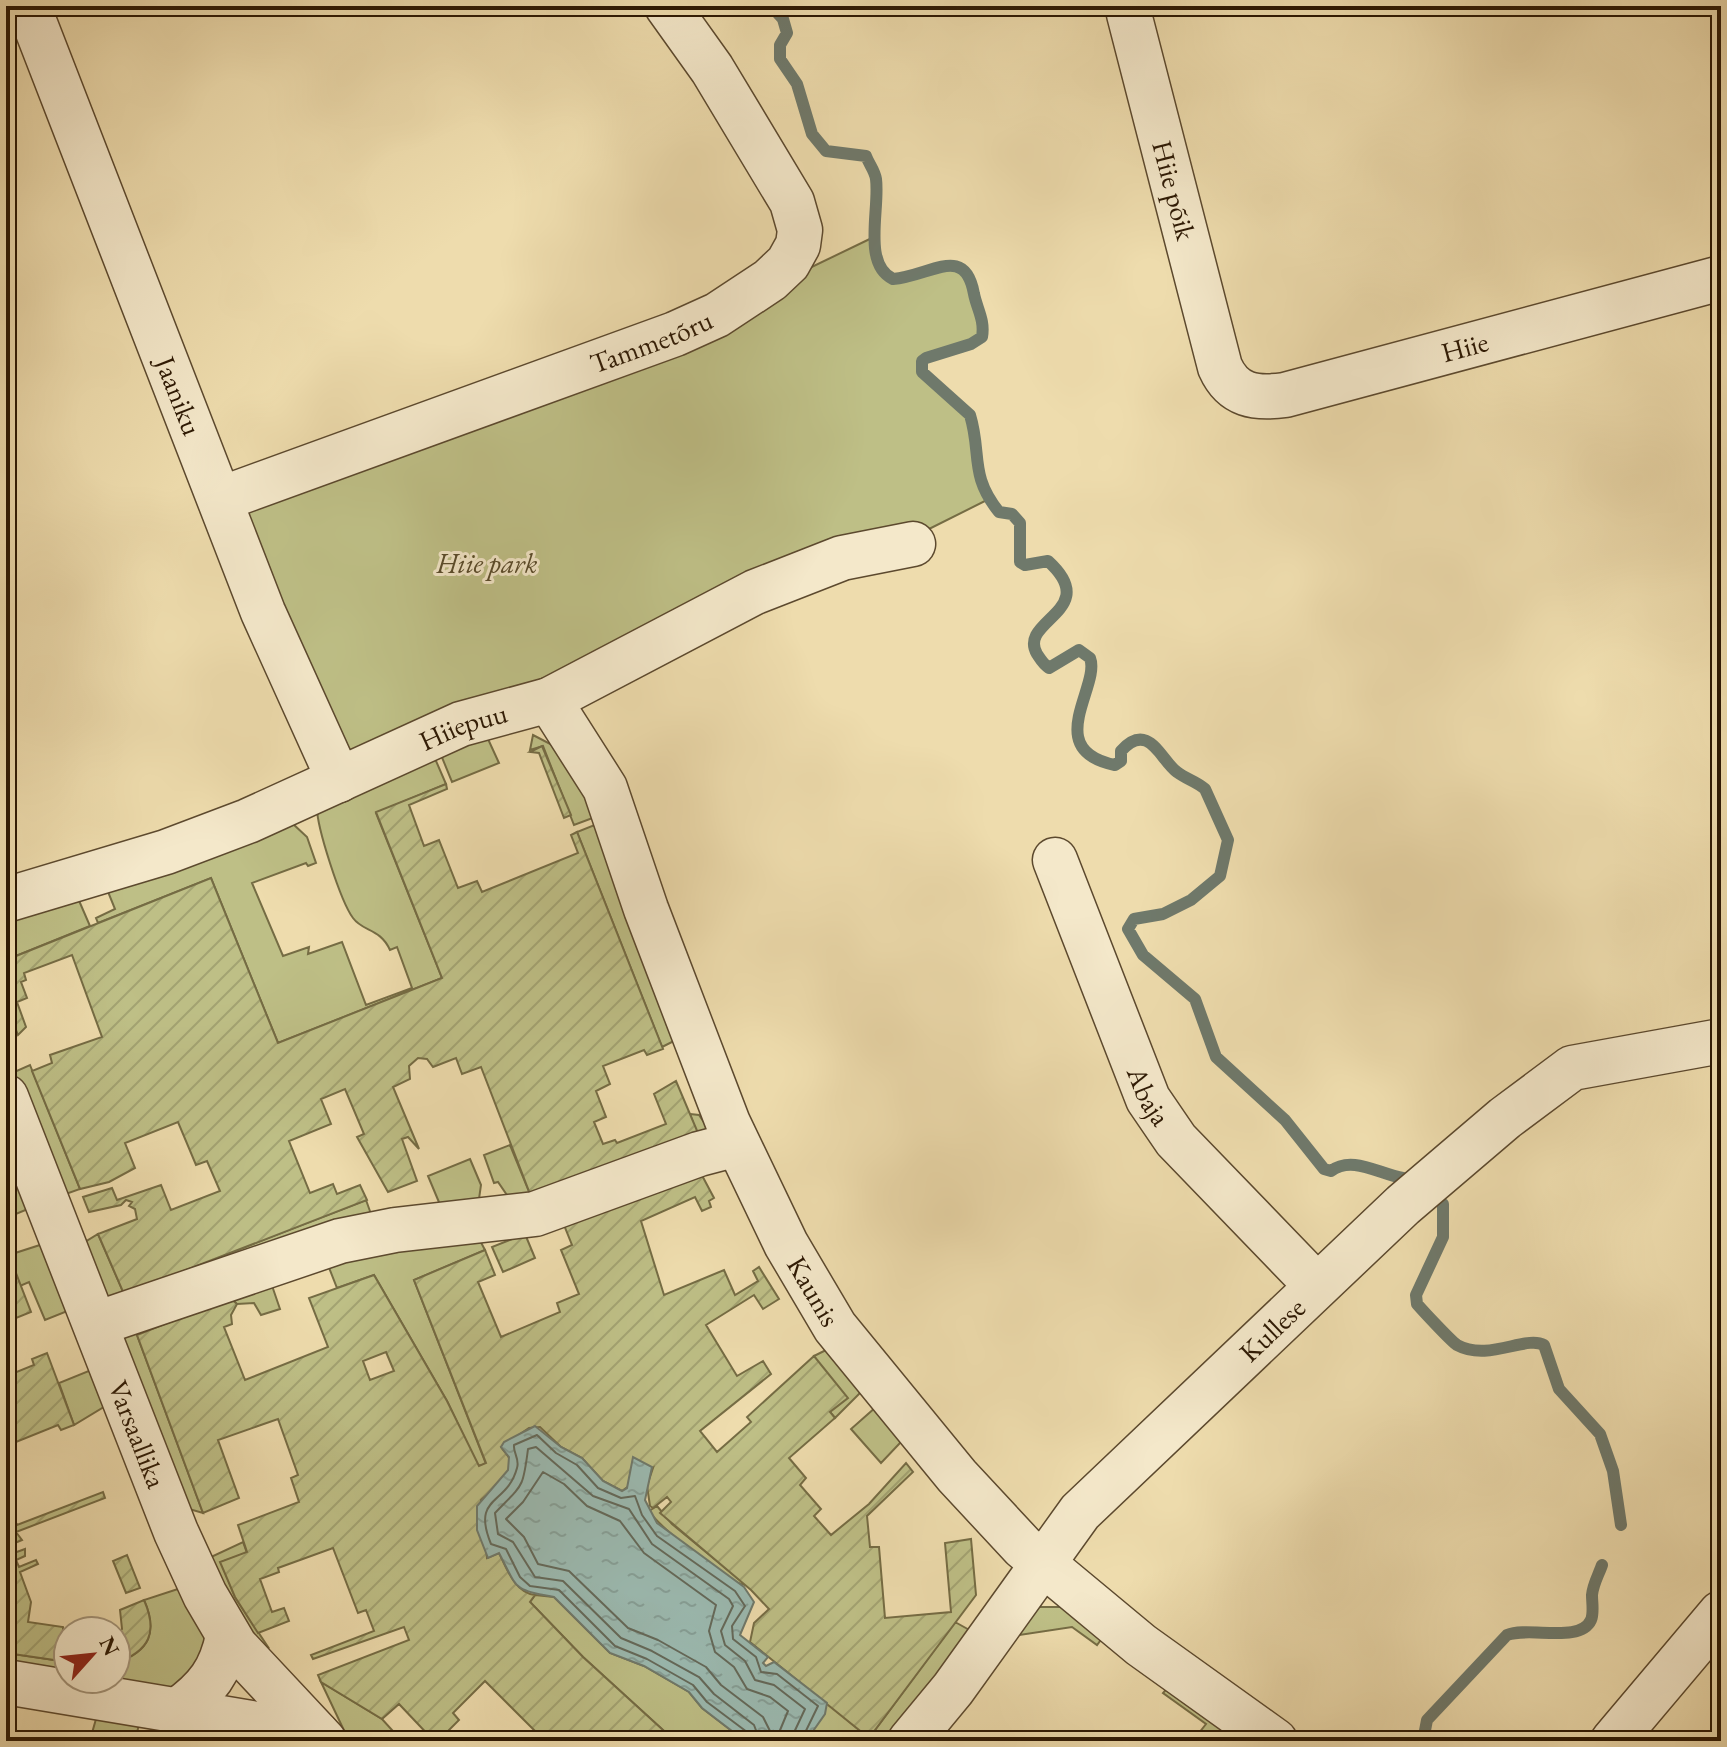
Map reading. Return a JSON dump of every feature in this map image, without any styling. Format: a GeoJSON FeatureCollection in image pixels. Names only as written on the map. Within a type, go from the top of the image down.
{"type":"FeatureCollection","features":[{"type":"Feature","properties":{"kind":"street","name":"Jaaniku"},"geometry":{"type":"LineString","coordinates":[[28,6],[263,612],[339,780]]}},
{"type":"Feature","properties":{"kind":"street","name":"Tammetõru"},"geometry":{"type":"LineString","coordinates":[[221,499],[675,334],[739,302],[788,263],[798,245],[800,230],[792,202],[712,69],[667,6]]}},
{"type":"Feature","properties":{"kind":"street","name":"Hiie põik"},"geometry":{"type":"LineString","coordinates":[[1129,14],[1220,367]]}},
{"type":"Feature","properties":{"kind":"street","name":"Hiie"},"geometry":{"type":"LineString","coordinates":[[1220,367],[1230,385],[1238,392],[1251,396],[1285,395],[1721,278]]}},
{"type":"Feature","properties":{"kind":"street","name":"Hiiepuu"},"geometry":{"type":"LineString","coordinates":[[6,900],[211,836],[461,724],[549,700],[755,592],[842,558],[913,544]]}},
{"type":"Feature","properties":{"kind":"street","name":"Kaunis"},"geometry":{"type":"LineString","coordinates":[[549,700],[605,788],[671,978],[737,1144],[786,1244],[841,1335],[974,1495],[1040,1563],[1141,1645],[1275,1741]]}},
{"type":"Feature","properties":{"kind":"street","name":"Abaja"},"geometry":{"type":"LineString","coordinates":[[1055,860],[1148,1099],[1176,1140],[1317,1286]]}},
{"type":"Feature","properties":{"kind":"street","name":"Kullese"},"geometry":{"type":"LineString","coordinates":[[910,1741],[953,1689],[1040,1563],[1080,1512],[1403,1205],[1505,1118],[1572,1068],[1721,1041]]}},
{"type":"Feature","properties":{"kind":"street","name":"Varsaallika"},"geometry":{"type":"LineString","coordinates":[[6,1097],[176,1532],[228,1636],[248,1664],[320,1738]]}},
{"type":"Feature","properties":{"kind":"street"},"geometry":{"type":"LineString","coordinates":[[96,1324],[340,1241],[395,1230],[535,1214],[699,1154],[737,1144]]}},
{"type":"Feature","properties":{"kind":"street"},"geometry":{"type":"LineString","coordinates":[[1613,1741],[1721,1613]]}},
{"type":"Feature","properties":{"kind":"street"},"geometry":{"type":"LineString","coordinates":[[178,1710],[197,1697],[215,1675],[223,1662],[228,1636]]}},
{"type":"Feature","properties":{"kind":"street"},"geometry":{"type":"LineString","coordinates":[[6,1682],[178,1710],[320,1738]]}},
{"type":"Feature","properties":{"kind":"green space","name":"Hiie park"},"geometry":{"type":"Polygon","coordinates":[[[876,236],[875,258],[889,278],[916,277],[955,264],[974,284],[982,318],[982,337],[976,342],[936,353],[922,361],[926,378],[932,385],[970,415],[977,472],[989,499],[913,537],[564,675],[352,751],[341,744],[246,514],[250,509],[793,276],[876,236]]]}},
{"type":"Feature","properties":{"kind":"green space"},"geometry":{"type":"Polygon","coordinates":[[[533,735],[560,749],[606,813],[574,825],[543,746],[530,750],[533,735]]]}},
{"type":"Feature","properties":{"kind":"green space"},"geometry":{"type":"Polygon","coordinates":[[[488,739],[499,763],[452,782],[439,750],[488,739]]]}},
{"type":"Feature","properties":{"kind":"green space"},"geometry":{"type":"Polygon","coordinates":[[[542,746],[571,815],[564,818],[539,753],[530,752],[542,746]]]}},
{"type":"Feature","properties":{"kind":"green space"},"geometry":{"type":"Polygon","coordinates":[[[433,754],[446,784],[376,813],[442,978],[278,1043],[211,878],[98,923],[96,918],[115,909],[104,882],[293,824],[307,837],[316,863],[308,866],[306,863],[252,883],[283,956],[309,947],[308,954],[342,942],[366,1005],[412,988],[397,947],[390,950],[377,934],[357,922],[348,909],[325,846],[317,806],[433,754]]]}},
{"type":"Feature","properties":{"kind":"green space"},"geometry":{"type":"Polygon","coordinates":[[[446,784],[447,789],[409,805],[424,846],[439,840],[458,888],[477,881],[482,892],[578,853],[571,835],[577,832],[663,1049],[647,1055],[644,1050],[603,1066],[610,1084],[596,1091],[606,1117],[594,1122],[603,1144],[615,1140],[617,1143],[666,1124],[654,1094],[676,1081],[698,1133],[532,1199],[481,1067],[462,1074],[456,1058],[433,1067],[427,1059],[418,1058],[409,1066],[410,1079],[393,1087],[419,1149],[408,1137],[402,1139],[417,1181],[388,1192],[357,1137],[364,1134],[345,1089],[321,1099],[331,1124],[289,1141],[310,1193],[333,1184],[337,1194],[360,1185],[367,1200],[124,1294],[98,1234],[137,1219],[135,1209],[129,1206],[132,1202],[126,1200],[121,1205],[89,1212],[83,1197],[112,1188],[117,1200],[161,1185],[171,1210],[220,1191],[207,1161],[196,1165],[178,1122],[125,1143],[135,1168],[109,1182],[80,1189],[32,1071],[52,1063],[50,1055],[102,1037],[72,955],[24,973],[26,980],[21,982],[27,998],[17,1002],[26,1027],[18,1035],[6,1004],[6,960],[211,878],[278,1043],[442,978],[376,812],[446,784]]]}},
{"type":"Feature","properties":{"kind":"green space"},"geometry":{"type":"Polygon","coordinates":[[[607,820],[678,1039],[662,1047],[577,832],[607,820]]]}},
{"type":"Feature","properties":{"kind":"green space"},"geometry":{"type":"Polygon","coordinates":[[[77,896],[90,926],[6,960],[6,913],[77,896]]]}},
{"type":"Feature","properties":{"kind":"green space"},"geometry":{"type":"Polygon","coordinates":[[[30,1065],[80,1189],[63,1195],[12,1073],[30,1065]]]}},
{"type":"Feature","properties":{"kind":"green space"},"geometry":{"type":"Polygon","coordinates":[[[690,1114],[699,1115],[714,1137],[558,1196],[520,1207],[511,1201],[498,1182],[494,1183],[484,1155],[510,1145],[532,1199],[697,1134],[690,1114]]]}},
{"type":"Feature","properties":{"kind":"green space"},"geometry":{"type":"Polygon","coordinates":[[[6,1135],[33,1207],[6,1218],[6,1135]]]}},
{"type":"Feature","properties":{"kind":"green space"},"geometry":{"type":"Polygon","coordinates":[[[470,1159],[481,1185],[479,1199],[441,1207],[428,1176],[470,1159]]]}},
{"type":"Feature","properties":{"kind":"green space"},"geometry":{"type":"Polygon","coordinates":[[[697,1166],[714,1198],[709,1201],[711,1207],[702,1211],[695,1197],[641,1221],[664,1295],[724,1270],[735,1295],[758,1281],[753,1271],[759,1267],[779,1299],[763,1309],[754,1295],[706,1325],[737,1376],[763,1361],[771,1374],[700,1431],[717,1452],[751,1422],[747,1417],[814,1356],[848,1398],[830,1412],[835,1418],[789,1458],[806,1478],[800,1485],[821,1509],[814,1516],[831,1535],[869,1504],[906,1463],[913,1472],[867,1516],[870,1547],[879,1547],[885,1618],[951,1612],[945,1543],[971,1539],[976,1595],[869,1738],[750,1642],[754,1623],[769,1609],[660,1513],[671,1502],[667,1497],[653,1508],[650,1506],[647,1486],[653,1468],[622,1491],[603,1481],[582,1458],[561,1447],[540,1427],[529,1428],[501,1447],[510,1459],[510,1469],[481,1500],[487,1558],[499,1553],[517,1585],[535,1595],[530,1602],[583,1657],[675,1741],[545,1741],[485,1681],[453,1713],[459,1720],[448,1731],[453,1737],[449,1741],[434,1741],[399,1704],[382,1719],[321,1682],[318,1675],[409,1640],[404,1627],[313,1659],[311,1655],[374,1631],[366,1610],[358,1613],[333,1548],[278,1568],[279,1572],[260,1579],[272,1612],[284,1608],[289,1621],[258,1633],[235,1597],[220,1562],[247,1552],[238,1525],[299,1502],[291,1478],[298,1475],[278,1419],[218,1440],[239,1498],[203,1513],[137,1335],[230,1298],[237,1304],[231,1315],[232,1324],[224,1327],[245,1380],[328,1347],[309,1298],[374,1275],[447,1401],[479,1466],[486,1463],[414,1280],[485,1250],[495,1275],[478,1282],[501,1337],[560,1312],[557,1303],[579,1294],[561,1250],[572,1245],[562,1220],[697,1166]],[[386,1352],[363,1361],[370,1380],[394,1371],[386,1352]]]}},
{"type":"Feature","properties":{"kind":"green space"},"geometry":{"type":"Polygon","coordinates":[[[366,1200],[371,1214],[107,1301],[85,1242],[98,1234],[124,1294],[366,1200]]]}},
{"type":"Feature","properties":{"kind":"green space"},"geometry":{"type":"Polygon","coordinates":[[[475,1231],[485,1250],[414,1280],[486,1464],[478,1466],[447,1401],[374,1275],[337,1288],[326,1260],[475,1231]]]}},
{"type":"Feature","properties":{"kind":"green space"},"geometry":{"type":"Polygon","coordinates":[[[525,1234],[535,1258],[503,1272],[492,1247],[525,1234]]]}},
{"type":"Feature","properties":{"kind":"green space"},"geometry":{"type":"Polygon","coordinates":[[[43,1244],[75,1308],[45,1320],[29,1282],[20,1286],[9,1255],[43,1244]]]}},
{"type":"Feature","properties":{"kind":"green space"},"geometry":{"type":"Polygon","coordinates":[[[9,1255],[31,1312],[6,1322],[6,1256],[9,1255]]]}},
{"type":"Feature","properties":{"kind":"green space"},"geometry":{"type":"Polygon","coordinates":[[[268,1274],[280,1309],[261,1315],[254,1303],[237,1304],[230,1298],[137,1335],[203,1513],[189,1509],[121,1338],[268,1274]]]}},
{"type":"Feature","properties":{"kind":"green space"},"geometry":{"type":"Polygon","coordinates":[[[826,1350],[865,1388],[835,1418],[830,1412],[821,1367],[814,1356],[826,1350]]]}},
{"type":"Feature","properties":{"kind":"green space"},"geometry":{"type":"Polygon","coordinates":[[[47,1353],[74,1425],[61,1430],[58,1425],[6,1446],[6,1380],[9,1375],[34,1365],[32,1359],[47,1353]]]}},
{"type":"Feature","properties":{"kind":"green space"},"geometry":{"type":"Polygon","coordinates":[[[96,1368],[107,1405],[74,1425],[59,1383],[96,1368]]]}},
{"type":"Feature","properties":{"kind":"green space"},"geometry":{"type":"Polygon","coordinates":[[[876,1407],[901,1436],[900,1443],[881,1463],[851,1429],[876,1407]]]}},
{"type":"Feature","properties":{"kind":"green space"},"geometry":{"type":"Polygon","coordinates":[[[103,1492],[105,1498],[16,1532],[22,1540],[10,1545],[14,1553],[25,1549],[25,1556],[16,1560],[19,1567],[36,1560],[38,1564],[20,1572],[31,1602],[28,1622],[52,1625],[52,1660],[6,1653],[6,1510],[9,1508],[17,1525],[103,1492]]]}},
{"type":"Feature","properties":{"kind":"green space"},"geometry":{"type":"Polygon","coordinates":[[[657,1506],[672,1524],[746,1585],[710,1566],[680,1542],[649,1511],[657,1506]]]}},
{"type":"Feature","properties":{"kind":"green space"},"geometry":{"type":"Polygon","coordinates":[[[243,1542],[247,1553],[221,1562],[235,1597],[268,1647],[251,1643],[211,1557],[243,1542]]]}},
{"type":"Feature","properties":{"kind":"green space"},"geometry":{"type":"Polygon","coordinates":[[[127,1555],[140,1588],[126,1593],[113,1561],[127,1555]]]}},
{"type":"Feature","properties":{"kind":"green space"},"geometry":{"type":"Polygon","coordinates":[[[184,1587],[205,1626],[208,1640],[205,1660],[194,1678],[177,1691],[158,1696],[132,1692],[132,1656],[143,1646],[150,1631],[144,1600],[184,1587]]]}},
{"type":"Feature","properties":{"kind":"green space"},"geometry":{"type":"Polygon","coordinates":[[[535,1595],[554,1597],[610,1653],[644,1666],[689,1692],[702,1708],[745,1741],[675,1741],[583,1657],[530,1602],[535,1595]]]}},
{"type":"Feature","properties":{"kind":"green space"},"geometry":{"type":"Polygon","coordinates":[[[144,1600],[148,1611],[148,1639],[132,1656],[132,1615],[121,1615],[120,1610],[144,1600]]]}},
{"type":"Feature","properties":{"kind":"green space"},"geometry":{"type":"Polygon","coordinates":[[[1069,1607],[1103,1637],[1097,1645],[1072,1627],[1012,1636],[1033,1609],[1069,1607]]]}},
{"type":"Feature","properties":{"kind":"green space"},"geometry":{"type":"Polygon","coordinates":[[[955,1622],[973,1632],[898,1741],[806,1741],[827,1703],[869,1738],[955,1622]]]}},
{"type":"Feature","properties":{"kind":"green space"},"geometry":{"type":"Polygon","coordinates":[[[6,1653],[52,1660],[52,1679],[6,1671],[6,1653]]]}},
{"type":"Feature","properties":{"kind":"green space"},"geometry":{"type":"Polygon","coordinates":[[[321,1682],[382,1719],[402,1741],[349,1741],[321,1682]]]}},
{"type":"Feature","properties":{"kind":"green space"},"geometry":{"type":"Polygon","coordinates":[[[1169,1686],[1246,1741],[1199,1741],[1195,1738],[1206,1724],[1163,1693],[1169,1686]]]}},
{"type":"Feature","properties":{"kind":"green space"},"geometry":{"type":"Polygon","coordinates":[[[98,1712],[141,1716],[135,1741],[92,1733],[98,1712]]]}},
{"type":"Feature","properties":{"kind":"water"},"geometry":{"type":"Polygon","coordinates":[[[535,1426],[561,1447],[582,1458],[603,1481],[622,1491],[627,1488],[633,1457],[652,1467],[645,1500],[657,1523],[744,1587],[754,1602],[740,1635],[768,1657],[763,1663],[766,1666],[774,1662],[827,1703],[825,1714],[806,1741],[745,1741],[702,1708],[689,1692],[644,1666],[610,1653],[554,1597],[523,1590],[514,1582],[499,1553],[488,1558],[477,1530],[477,1506],[508,1470],[509,1457],[501,1447],[504,1442],[535,1426]]]}},
{"type":"Feature","properties":{"kind":"waterway"},"geometry":{"type":"LineString","coordinates":[[771,6],[783,19],[787,33],[780,45],[780,59],[797,84],[812,134],[826,151],[866,156],[874,173],[877,191],[875,249],[884,272],[893,279],[954,266],[963,270],[969,279],[982,320],[982,337],[971,344],[926,358],[922,361],[922,372],[970,415],[984,487],[999,512],[1012,514],[1020,523],[1020,562],[1025,565],[1048,561],[1062,578],[1067,592],[1063,603],[1038,632],[1034,642],[1037,654],[1049,668],[1079,650],[1090,658],[1091,670],[1077,732],[1081,746],[1093,757],[1115,765],[1121,761],[1121,751],[1131,743],[1147,741],[1177,772],[1205,789],[1228,840],[1220,876],[1191,900],[1163,914],[1134,919],[1128,929],[1143,955],[1195,999],[1216,1057],[1285,1120],[1324,1169],[1331,1171],[1357,1165],[1403,1178]]}},
{"type":"Feature","properties":{"kind":"waterway"},"geometry":{"type":"LineString","coordinates":[[1443,1204],[1443,1237],[1416,1295],[1417,1304],[1457,1345],[1469,1349],[1493,1350],[1527,1343],[1544,1345],[1559,1389],[1600,1434],[1613,1471],[1621,1525]]}},
{"type":"Feature","properties":{"kind":"waterway"},"geometry":{"type":"LineString","coordinates":[[1423,1741],[1427,1720],[1507,1635],[1565,1633],[1585,1627],[1592,1617],[1593,1591],[1602,1565]]}}]}
